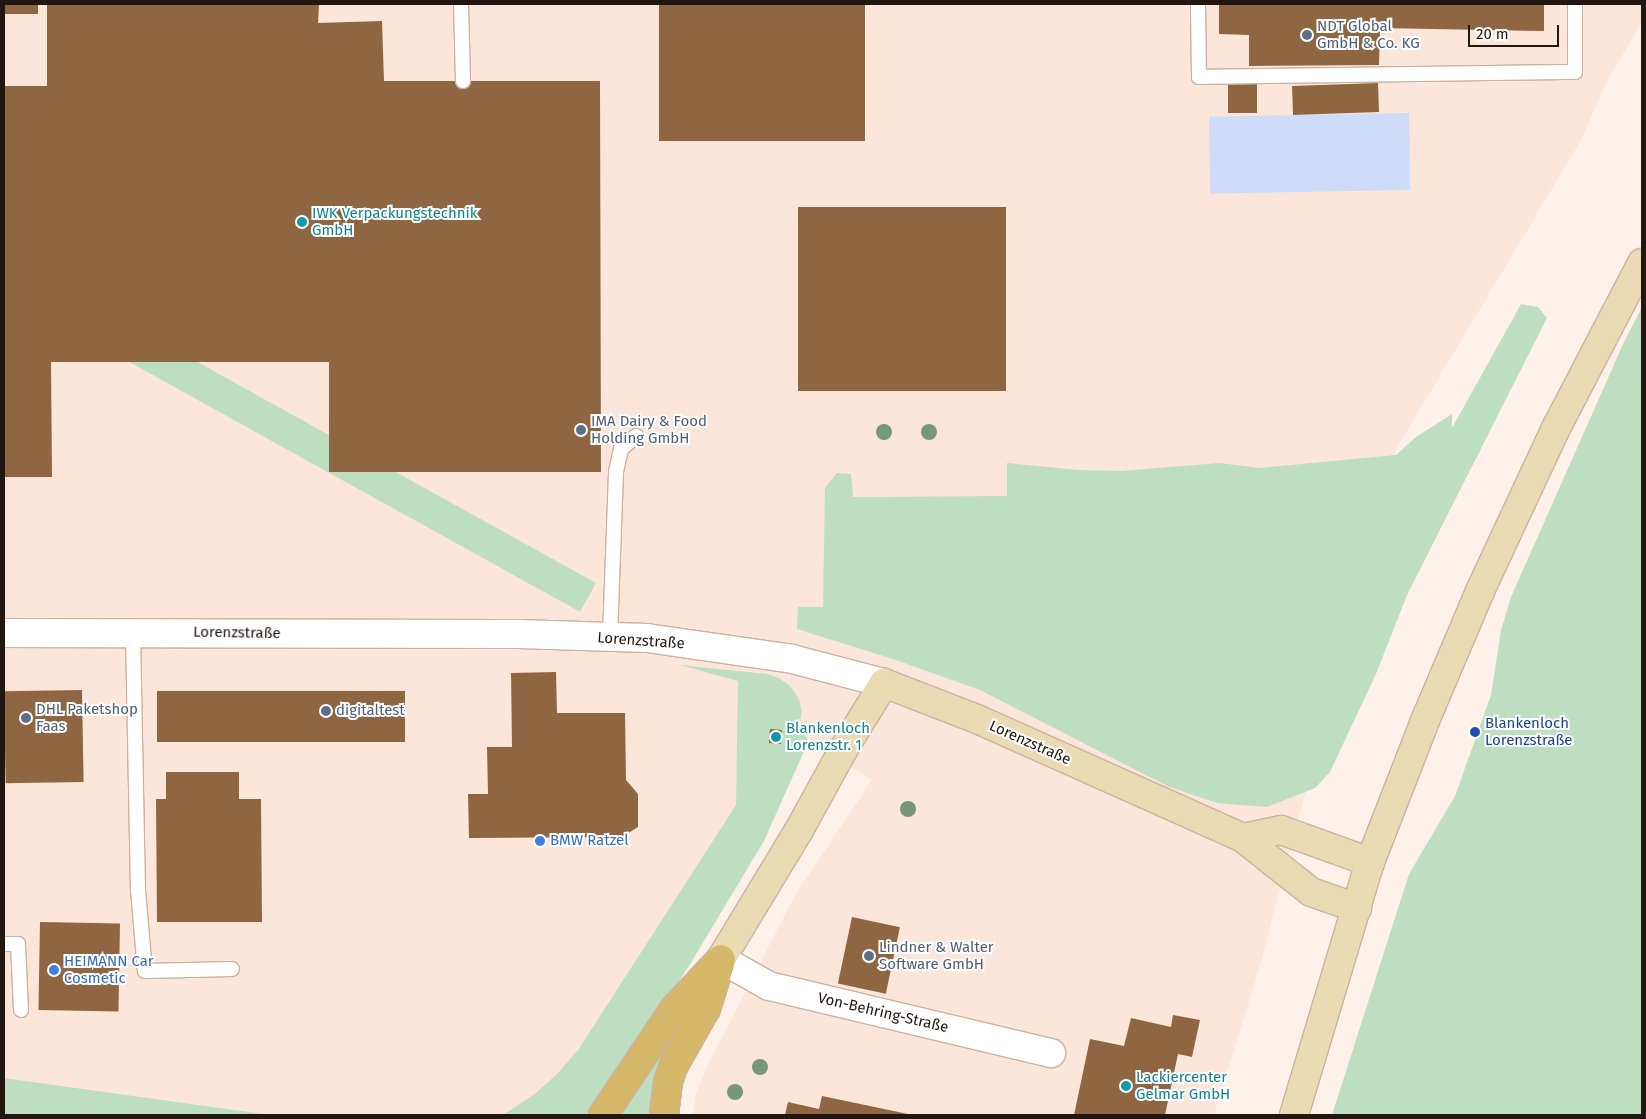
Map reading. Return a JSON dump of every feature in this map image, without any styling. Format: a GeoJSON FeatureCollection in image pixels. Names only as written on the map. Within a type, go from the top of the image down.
{"type":"FeatureCollection","features":[{"type":"Feature","properties":{"kind":"main road"},"geometry":{"type":"LineString","coordinates":[[1294,1115],[1370,862],[1427,716],[1480,591],[1556,428],[1642,263]]}},
{"type":"Feature","properties":{"kind":"main road"},"geometry":{"type":"LineString","coordinates":[[603,1115],[669,1016],[721,959],[798,832],[843,750],[884,682]]}},
{"type":"Feature","properties":{"kind":"main road","name":"Lorenzstraße"},"geometry":{"type":"LineString","coordinates":[[884,682],[977,719],[1243,838],[1311,892],[1357,908]]}},
{"type":"Feature","properties":{"kind":"main road"},"geometry":{"type":"LineString","coordinates":[[1243,838],[1281,830],[1370,862]]}},
{"type":"Feature","properties":{"kind":"main road"},"geometry":{"type":"LineString","coordinates":[[664,1115],[668,1082],[674,1065],[706,1009],[721,959]]}},
{"type":"Feature","properties":{"kind":"street","name":"Lorenzstraße"},"geometry":{"type":"LineString","coordinates":[[4,633],[133,632],[454,636],[518,634],[647,638],[792,659],[884,682]]}},
{"type":"Feature","properties":{"kind":"street","name":"Von-Behring-Straße"},"geometry":{"type":"LineString","coordinates":[[721,959],[769,986],[1051,1053]]}},
{"type":"Feature","properties":{"kind":"lane"},"geometry":{"type":"LineString","coordinates":[[461,4],[463,81]]}},
{"type":"Feature","properties":{"kind":"lane"},"geometry":{"type":"LineString","coordinates":[[1198,4],[1199,77],[1575,72],[1575,4]]}},
{"type":"Feature","properties":{"kind":"lane"},"geometry":{"type":"LineString","coordinates":[[610,637],[616,472],[621,449],[636,436]]}},
{"type":"Feature","properties":{"kind":"lane"},"geometry":{"type":"LineString","coordinates":[[133,632],[138,890],[144,971],[232,969]]}},
{"type":"Feature","properties":{"kind":"lane"},"geometry":{"type":"LineString","coordinates":[[4,944],[18,944],[21,1010]]}},
{"type":"Feature","properties":{"kind":"shaded area"},"geometry":{"type":"Polygon","coordinates":[[[4,4],[1642,4],[1642,22],[1607,81],[1580,142],[1396,449],[1259,969],[1214,1115],[693,1115],[696,1094],[705,1071],[794,897],[872,780],[809,740],[799,729],[798,697],[790,686],[779,678],[739,681],[736,805],[578,1050],[557,1074],[536,1093],[503,1115],[270,1115],[4,1078],[4,4]]]}},
{"type":"Feature","properties":{"kind":"green space"},"geometry":{"type":"Polygon","coordinates":[[[78,296],[596,583],[580,612],[62,325],[78,296]]]}},
{"type":"Feature","properties":{"kind":"green space"},"geometry":{"type":"Polygon","coordinates":[[[1521,304],[1538,307],[1547,318],[1407,595],[1376,674],[1330,772],[1315,788],[1267,807],[1217,803],[1167,786],[980,690],[893,659],[797,629],[798,607],[823,607],[825,488],[837,473],[851,474],[853,497],[1007,496],[1007,463],[1078,470],[1121,471],[1219,463],[1260,468],[1396,455],[1416,437],[1452,414],[1452,428],[1521,304]]]}},
{"type":"Feature","properties":{"kind":"green space"},"geometry":{"type":"Polygon","coordinates":[[[1642,307],[1642,1115],[1332,1115],[1409,874],[1455,796],[1491,695],[1501,630],[1511,597],[1624,342],[1642,307]]]}},
{"type":"Feature","properties":{"kind":"green space"},"geometry":{"type":"Polygon","coordinates":[[[680,665],[767,674],[779,678],[790,686],[798,697],[802,711],[799,729],[809,740],[764,841],[692,961],[609,1090],[590,1115],[503,1115],[536,1093],[557,1074],[578,1050],[736,805],[738,681],[680,665]]]}},
{"type":"Feature","properties":{"kind":"green space"},"geometry":{"type":"Polygon","coordinates":[[[695,1004],[651,1115],[616,1115],[655,1055],[695,1004]]]}},
{"type":"Feature","properties":{"kind":"green space"},"geometry":{"type":"Polygon","coordinates":[[[4,1078],[270,1115],[4,1115],[4,1078]]]}},
{"type":"Feature","properties":{"kind":"water"},"geometry":{"type":"Polygon","coordinates":[[[1409,113],[1410,190],[1210,193],[1209,116],[1409,113]]]}},
{"type":"Feature","properties":{"kind":"building"},"geometry":{"type":"Polygon","coordinates":[[[4,4],[38,4],[38,14],[4,14],[4,4]]]}},
{"type":"Feature","properties":{"kind":"building","name":"IWK Verpackungstechnik GmbH"},"geometry":{"type":"Polygon","coordinates":[[[47,4],[319,4],[318,23],[382,21],[384,81],[600,81],[601,472],[329,472],[329,362],[51,362],[52,477],[4,477],[4,86],[47,86],[47,4]]]}},
{"type":"Feature","properties":{"kind":"building"},"geometry":{"type":"Polygon","coordinates":[[[659,4],[865,4],[865,141],[659,141],[659,4]]]}},
{"type":"Feature","properties":{"kind":"building","name":"NDT Global GmbH & Co. KG"},"geometry":{"type":"Polygon","coordinates":[[[1219,4],[1544,4],[1544,31],[1380,28],[1379,65],[1249,66],[1249,35],[1219,34],[1219,4]]]}},
{"type":"Feature","properties":{"kind":"building"},"geometry":{"type":"Polygon","coordinates":[[[1228,83],[1257,83],[1257,113],[1228,113],[1228,83]]]}},
{"type":"Feature","properties":{"kind":"building"},"geometry":{"type":"Polygon","coordinates":[[[1378,83],[1379,112],[1293,115],[1292,86],[1378,83]]]}},
{"type":"Feature","properties":{"kind":"building"},"geometry":{"type":"Polygon","coordinates":[[[798,207],[1006,207],[1006,391],[798,391],[798,207]]]}},
{"type":"Feature","properties":{"kind":"building"},"geometry":{"type":"Polygon","coordinates":[[[556,672],[557,713],[625,713],[626,780],[638,794],[638,827],[622,837],[469,838],[468,794],[488,794],[487,747],[512,747],[511,673],[556,672]]]}},
{"type":"Feature","properties":{"kind":"building"},"geometry":{"type":"Polygon","coordinates":[[[82,690],[84,782],[6,783],[4,691],[82,690]]]}},
{"type":"Feature","properties":{"kind":"building"},"geometry":{"type":"Polygon","coordinates":[[[157,691],[405,691],[405,742],[157,742],[157,691]]]}},
{"type":"Feature","properties":{"kind":"building","name":"Blankenloch Lorenzstr. 1"},"geometry":{"type":"Polygon","coordinates":[[[770,729],[782,730],[781,744],[769,743],[770,729]]]}},
{"type":"Feature","properties":{"kind":"building"},"geometry":{"type":"Polygon","coordinates":[[[166,772],[239,772],[239,799],[261,799],[262,922],[157,922],[156,799],[166,799],[166,772]]]}},
{"type":"Feature","properties":{"kind":"building","name":"Lindner & Walter Software GmbH"},"geometry":{"type":"Polygon","coordinates":[[[852,917],[900,927],[886,994],[838,984],[852,917]]]}},
{"type":"Feature","properties":{"kind":"building"},"geometry":{"type":"Polygon","coordinates":[[[40,922],[120,923],[118,1011],[38,1010],[40,922]]]}},
{"type":"Feature","properties":{"kind":"building","name":"Lackiercenter Gelmar GmbH"},"geometry":{"type":"Polygon","coordinates":[[[1173,1015],[1200,1020],[1192,1057],[1178,1054],[1165,1115],[1074,1115],[1090,1039],[1124,1046],[1131,1018],[1171,1027],[1173,1015]]]}},
{"type":"Feature","properties":{"kind":"building"},"geometry":{"type":"Polygon","coordinates":[[[822,1096],[908,1115],[785,1115],[788,1102],[819,1109],[822,1096]]]}},
{"type":"Feature","properties":{"kind":"place","name":"NDT Global GmbH & Co. KG"},"geometry":{"type":"Point","coordinates":[1307,35]}},
{"type":"Feature","properties":{"kind":"place","name":"IWK Verpackungstechnik GmbH"},"geometry":{"type":"Point","coordinates":[302,222]}},
{"type":"Feature","properties":{"kind":"place","name":"IMA Dairy & Food Holding GmbH"},"geometry":{"type":"Point","coordinates":[581,430]}},
{"type":"Feature","properties":{"kind":"place","name":"digitaltest"},"geometry":{"type":"Point","coordinates":[326,711]}},
{"type":"Feature","properties":{"kind":"place","name":"DHL Paketshop Faas"},"geometry":{"type":"Point","coordinates":[26,718]}},
{"type":"Feature","properties":{"kind":"place","name":"Blankenloch Lorenzstraße"},"geometry":{"type":"Point","coordinates":[1475,732]}},
{"type":"Feature","properties":{"kind":"place","name":"Blankenloch Lorenzstr. 1"},"geometry":{"type":"Point","coordinates":[776,737]}},
{"type":"Feature","properties":{"kind":"place","name":"BMW Ratzel"},"geometry":{"type":"Point","coordinates":[540,841]}},
{"type":"Feature","properties":{"kind":"place","name":"Lindner & Walter Software GmbH"},"geometry":{"type":"Point","coordinates":[869,956]}},
{"type":"Feature","properties":{"kind":"place","name":"HEIMANN Car Cosmetic"},"geometry":{"type":"Point","coordinates":[54,970]}},
{"type":"Feature","properties":{"kind":"place","name":"Lackiercenter Gelmar GmbH"},"geometry":{"type":"Point","coordinates":[1126,1086]}}]}
